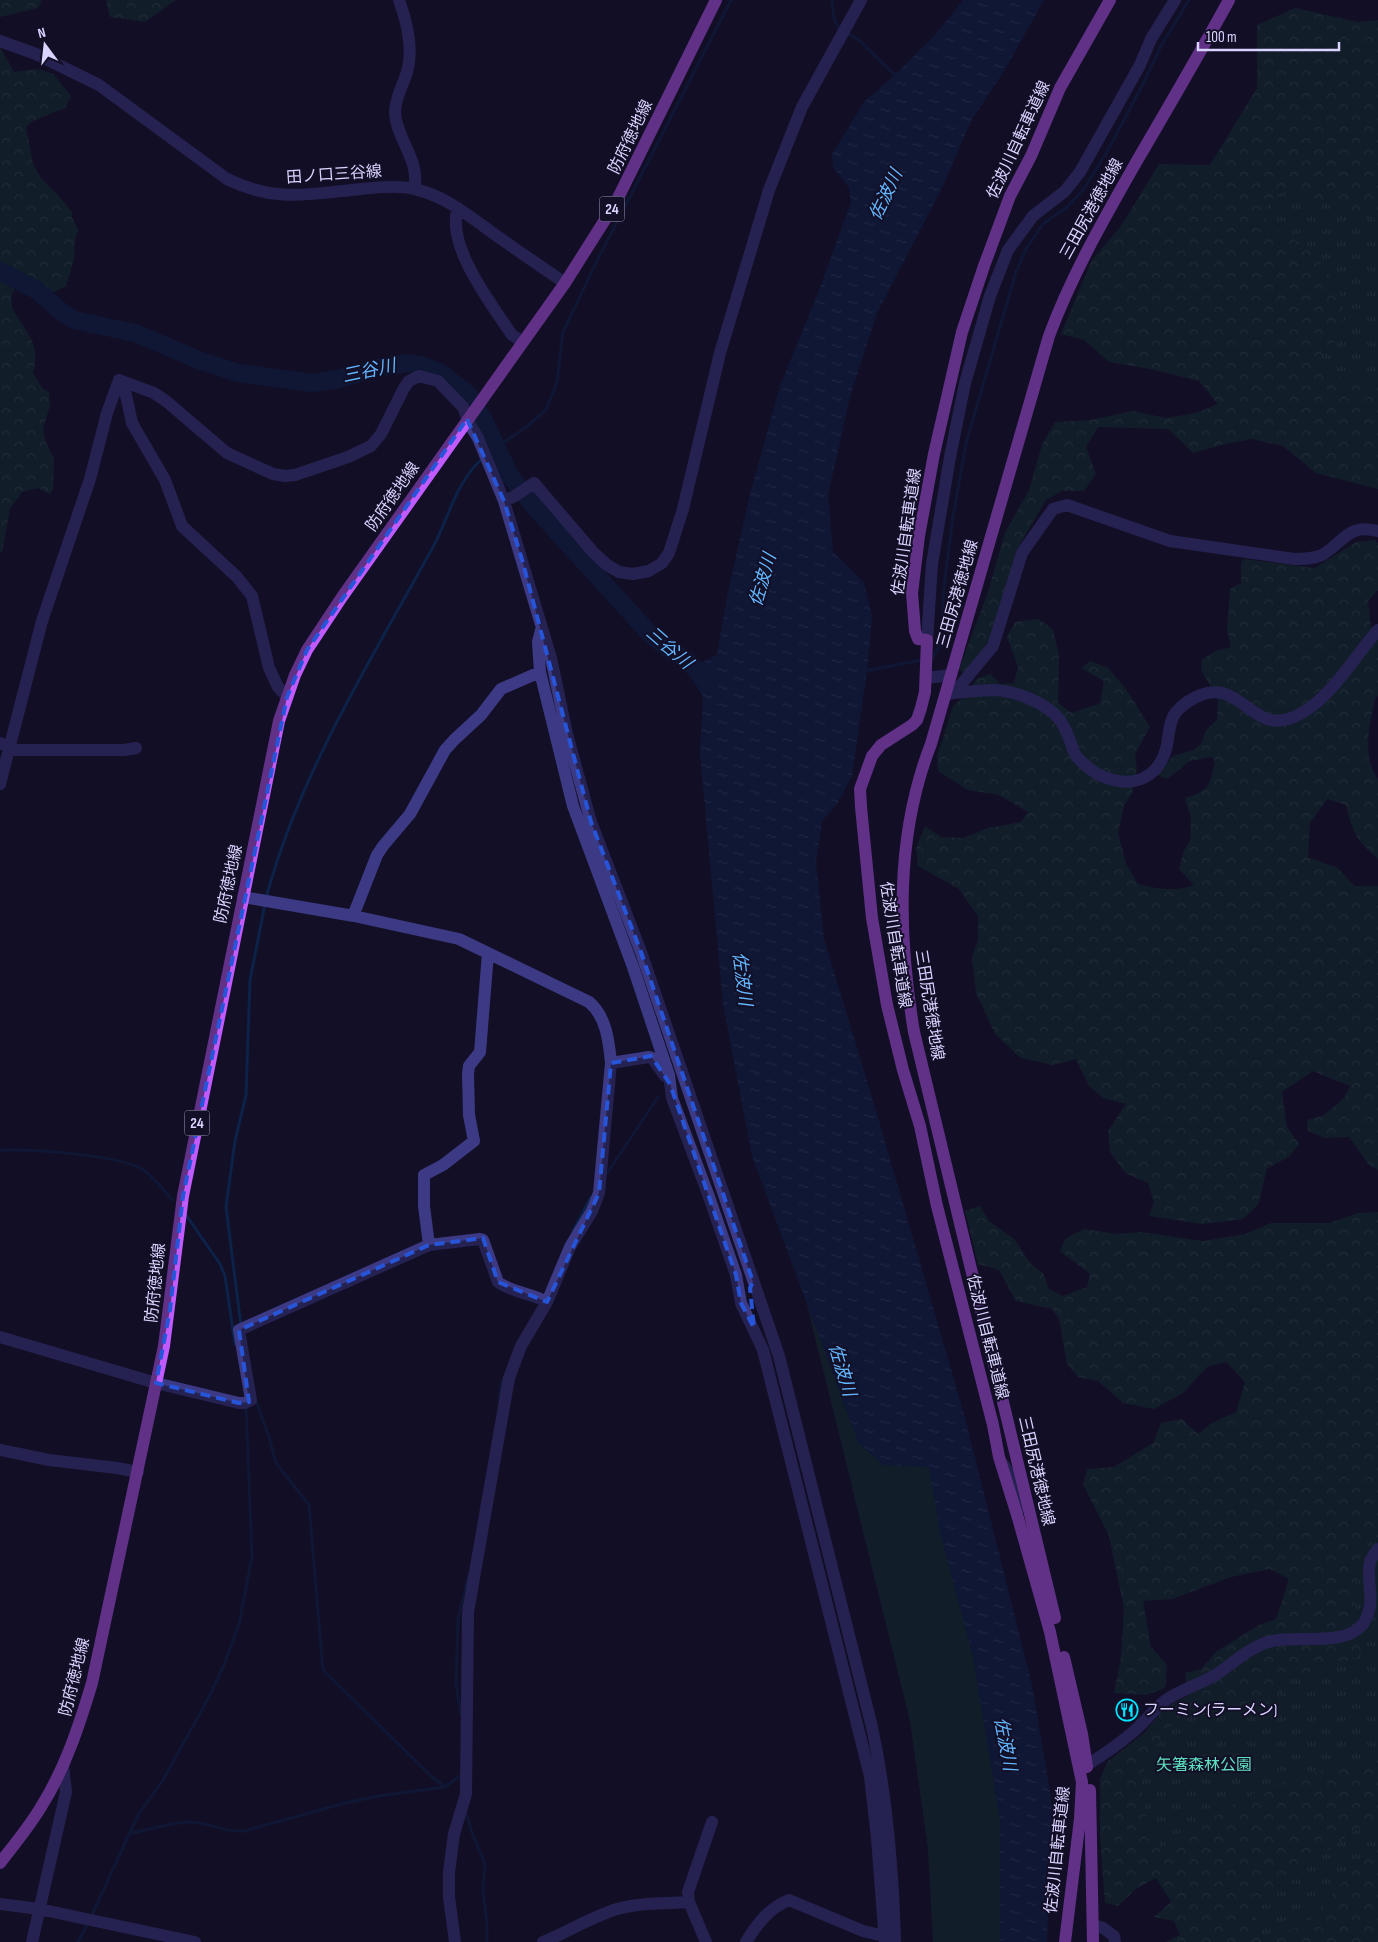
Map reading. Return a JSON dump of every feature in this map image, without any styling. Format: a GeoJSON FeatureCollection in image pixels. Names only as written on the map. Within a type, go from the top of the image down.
{"type":"FeatureCollection","features":[{"type":"Feature","properties":{"kind":"main road","name":"防府徳地線"},"geometry":{"type":"LineString","coordinates":[[0,1864],[41,1807],[63,1766],[78,1730],[92,1683],[156,1383],[170,1310],[183,1196],[277,730],[286,697],[307,650],[565,283],[615,204],[716,0]]}},
{"type":"Feature","properties":{"kind":"main road","name":"佐波川自転車道線"},"geometry":{"type":"LineString","coordinates":[[1065,1942],[1083,1796],[1082,1782],[1050,1632],[999,1457],[993,1424],[937,1206],[920,1126],[903,1070],[887,1005],[869,894],[860,789],[872,756],[881,745],[917,720],[925,692],[927,644],[918,639],[915,632],[912,594],[919,536],[934,454],[962,332],[1010,196],[1031,156],[1060,88],[1110,0]]}},
{"type":"Feature","properties":{"kind":"main road","name":"三田尻港徳地線"},"geometry":{"type":"LineString","coordinates":[[1094,1942],[1090,1794],[1087,1765],[1073,1694],[1019,1485],[914,1032],[907,990],[903,947],[902,893],[905,847],[920,773],[950,694],[951,675],[1049,336],[1060,305],[1082,259],[1109,210],[1229,0]]}},
{"type":"Feature","properties":{"kind":"street"},"geometry":{"type":"LineString","coordinates":[[399,0],[405,15],[410,58],[395,111],[398,130],[411,159],[417,179],[414,189]]}},
{"type":"Feature","properties":{"kind":"street"},"geometry":{"type":"LineString","coordinates":[[510,499],[534,483],[554,509],[593,552],[607,565],[619,572],[633,574],[649,571],[662,563],[669,553],[683,509],[720,353],[769,190],[802,107],[861,0]]}},
{"type":"Feature","properties":{"kind":"street"},"geometry":{"type":"LineString","coordinates":[[927,644],[932,564],[950,457],[965,383],[990,296],[1008,250],[1033,216],[1065,190],[1080,172],[1140,65],[1151,39],[1175,0]]}},
{"type":"Feature","properties":{"kind":"street","name":"田ノ口三谷線"},"geometry":{"type":"LineString","coordinates":[[0,41],[36,54],[99,85],[228,179],[246,188],[270,194],[291,196],[372,188],[414,189],[439,198],[458,208],[565,283]]}},
{"type":"Feature","properties":{"kind":"street"},"geometry":{"type":"LineString","coordinates":[[458,208],[455,217],[456,230],[465,259],[512,335],[523,342]]}},
{"type":"Feature","properties":{"kind":"street"},"geometry":{"type":"LineString","coordinates":[[119,380],[154,393],[166,401],[227,453],[268,472],[285,476],[295,475],[348,457],[372,446],[381,434],[408,381],[419,376],[438,381],[470,416],[478,438],[510,499],[567,734],[591,822],[641,952],[699,1127],[779,1356],[872,1727],[881,1770],[891,1852],[888,1940]]}},
{"type":"Feature","properties":{"kind":"street"},"geometry":{"type":"LineString","coordinates":[[119,380],[126,395],[132,423],[165,480],[182,526],[237,577],[252,596],[269,668],[278,687],[286,697]]}},
{"type":"Feature","properties":{"kind":"street"},"geometry":{"type":"LineString","coordinates":[[0,784],[5,746],[42,621],[95,465],[107,413],[119,380]]}},
{"type":"Feature","properties":{"kind":"street"},"geometry":{"type":"LineString","coordinates":[[950,694],[993,646],[1022,553],[1053,509],[1060,506],[1067,505],[1170,541],[1294,559],[1310,559],[1322,554],[1347,534],[1358,529],[1378,531]]}},
{"type":"Feature","properties":{"kind":"street"},"geometry":{"type":"LineString","coordinates":[[543,629],[539,632],[538,642],[540,672],[573,806],[633,967],[669,1075],[672,1098],[736,1275],[741,1303],[763,1350],[870,1776],[888,1940]]}},
{"type":"Feature","properties":{"kind":"street"},"geometry":{"type":"LineString","coordinates":[[950,694],[996,690],[1023,696],[1043,705],[1059,718],[1070,738],[1075,753],[1090,769],[1104,777],[1124,782],[1144,779],[1151,774],[1162,760],[1175,714],[1192,698],[1211,692],[1229,695],[1263,719],[1278,721],[1295,716],[1330,690],[1378,630]]}},
{"type":"Feature","properties":{"kind":"street"},"geometry":{"type":"LineString","coordinates":[[354,916],[377,855],[382,846],[410,814],[445,750],[481,715],[501,689],[540,672]]}},
{"type":"Feature","properties":{"kind":"street"},"geometry":{"type":"LineString","coordinates":[[926,674],[951,675]]}},
{"type":"Feature","properties":{"kind":"street"},"geometry":{"type":"LineString","coordinates":[[5,746],[16,750],[124,750],[136,748]]}},
{"type":"Feature","properties":{"kind":"street"},"geometry":{"type":"LineString","coordinates":[[243,897],[354,916],[459,939],[589,1002],[598,1009],[605,1026],[610,1049],[599,1187],[592,1211],[570,1247],[543,1300],[509,1378],[468,1612],[466,1794],[452,1848],[449,1872],[449,1897],[455,1942]]}},
{"type":"Feature","properties":{"kind":"street"},"geometry":{"type":"LineString","coordinates":[[429,1245],[424,1206],[424,1175],[442,1165],[474,1141],[468,1115],[468,1074],[469,1066],[480,1052],[488,953]]}},
{"type":"Feature","properties":{"kind":"street"},"geometry":{"type":"LineString","coordinates":[[610,1062],[649,1056],[652,1058],[670,1084],[695,1128],[699,1127]]}},
{"type":"Feature","properties":{"kind":"street"},"geometry":{"type":"LineString","coordinates":[[937,1206],[954,1201]]}},
{"type":"Feature","properties":{"kind":"street"},"geometry":{"type":"LineString","coordinates":[[0,1337],[156,1383],[239,1403],[251,1400],[238,1330],[429,1245],[480,1238],[483,1240],[498,1282],[520,1293],[543,1300]]}},
{"type":"Feature","properties":{"kind":"street"},"geometry":{"type":"LineString","coordinates":[[753,1282],[750,1288],[754,1328]]}},
{"type":"Feature","properties":{"kind":"street"},"geometry":{"type":"LineString","coordinates":[[0,1450],[49,1460],[138,1472]]}},
{"type":"Feature","properties":{"kind":"street"},"geometry":{"type":"LineString","coordinates":[[999,1457],[1019,1485],[1018,1518]]}},
{"type":"Feature","properties":{"kind":"street"},"geometry":{"type":"LineString","coordinates":[[1087,1765],[1133,1732],[1165,1701],[1185,1689],[1215,1676],[1252,1650],[1268,1642],[1348,1635],[1362,1625],[1371,1610],[1370,1561],[1378,1549]]}},
{"type":"Feature","properties":{"kind":"street"},"geometry":{"type":"LineString","coordinates":[[32,1942],[66,1792],[63,1766]]}},
{"type":"Feature","properties":{"kind":"street"},"geometry":{"type":"LineString","coordinates":[[706,1942],[689,1902],[688,1892],[712,1822]]}},
{"type":"Feature","properties":{"kind":"street"},"geometry":{"type":"LineString","coordinates":[[746,1942],[760,1920],[782,1903],[789,1900],[888,1940]]}},
{"type":"Feature","properties":{"kind":"street"},"geometry":{"type":"LineString","coordinates":[[543,1942],[583,1922],[616,1910],[640,1904],[689,1902]]}},
{"type":"Feature","properties":{"kind":"street"},"geometry":{"type":"LineString","coordinates":[[0,1904],[39,1910],[187,1941]]}},
{"type":"Feature","properties":{"kind":"street"},"geometry":{"type":"LineString","coordinates":[[1093,1925],[1103,1928],[1114,1936],[1115,1942]]}},
{"type":"Feature","properties":{"kind":"highlighted area"},"geometry":{"type":"Polygon","coordinates":[[[467,419],[504,501],[523,563],[591,822],[641,952],[753,1282],[750,1288],[754,1328],[741,1303],[736,1275],[670,1084],[651,1056],[611,1063],[599,1193],[547,1302],[498,1282],[483,1238],[429,1245],[239,1330],[249,1402],[239,1403],[156,1383],[170,1310],[183,1196],[287,697],[307,650],[467,419]]]}},
{"type":"Feature","properties":{"kind":"green space"},"geometry":{"type":"Polygon","coordinates":[[[0,0],[42,0],[38,8],[0,17],[0,0]]]}},
{"type":"Feature","properties":{"kind":"green space"},"geometry":{"type":"Polygon","coordinates":[[[106,0],[176,0],[145,22],[110,17],[106,0]]]}},
{"type":"Feature","properties":{"kind":"green space"},"geometry":{"type":"Polygon","coordinates":[[[1295,8],[1358,22],[1378,20],[1378,489],[1316,473],[1283,446],[1252,439],[1193,453],[1168,429],[1098,427],[1086,447],[1096,474],[1084,491],[1062,491],[1046,500],[1016,551],[994,632],[966,676],[959,669],[987,595],[1005,533],[1029,490],[1042,445],[1055,422],[1090,420],[1133,411],[1166,418],[1196,413],[1218,404],[1199,381],[1150,369],[1109,362],[1084,340],[1061,334],[1092,260],[1121,226],[1159,164],[1210,165],[1257,88],[1257,25],[1295,8]]]}},
{"type":"Feature","properties":{"kind":"green space"},"geometry":{"type":"Polygon","coordinates":[[[0,47],[14,72],[38,69],[53,74],[71,96],[65,108],[33,121],[26,127],[33,164],[41,178],[72,212],[72,217],[78,230],[75,239],[74,259],[66,286],[48,295],[31,283],[19,281],[11,298],[14,312],[27,331],[34,348],[33,373],[42,388],[49,392],[50,406],[43,428],[45,440],[54,459],[53,489],[50,494],[38,488],[22,492],[10,509],[2,552],[0,553],[0,47]]]}},
{"type":"Feature","properties":{"kind":"green space"},"geometry":{"type":"Polygon","coordinates":[[[1291,191],[1378,221],[1378,382],[1328,376],[1322,357],[1338,337],[1343,314],[1342,298],[1326,270],[1308,248],[1270,226],[1265,216],[1267,204],[1278,194],[1291,191]]]}},
{"type":"Feature","properties":{"kind":"green space"},"geometry":{"type":"Polygon","coordinates":[[[1375,540],[1378,543],[1378,590],[1368,601],[1371,626],[1378,629],[1378,696],[1375,698],[1371,718],[1368,750],[1373,770],[1378,779],[1378,859],[1353,830],[1346,805],[1327,799],[1310,823],[1308,857],[1338,868],[1354,886],[1378,886],[1378,1170],[1369,1165],[1349,1137],[1325,1138],[1308,1131],[1307,1120],[1323,1116],[1345,1097],[1350,1086],[1313,1071],[1282,1092],[1287,1127],[1299,1144],[1289,1157],[1267,1168],[1258,1205],[1243,1219],[1202,1224],[1149,1216],[1154,1202],[1148,1183],[1125,1173],[1110,1152],[1108,1131],[1126,1104],[1103,1098],[1089,1086],[1076,1059],[1053,1065],[1021,1058],[995,1034],[976,993],[972,958],[978,940],[978,916],[959,889],[918,866],[916,848],[925,826],[941,837],[963,838],[988,828],[1021,822],[1028,812],[999,795],[968,790],[938,771],[937,757],[953,706],[964,697],[977,679],[990,674],[1001,684],[1014,683],[1018,667],[1007,637],[1015,622],[1038,619],[1053,629],[1059,656],[1058,703],[1072,713],[1100,703],[1104,681],[1081,668],[1090,661],[1108,668],[1126,689],[1150,727],[1135,754],[1137,770],[1132,793],[1124,806],[1118,833],[1126,864],[1138,884],[1166,889],[1194,885],[1179,869],[1184,850],[1190,841],[1191,819],[1185,798],[1200,792],[1208,786],[1215,761],[1212,757],[1190,761],[1167,779],[1157,775],[1173,756],[1193,750],[1201,744],[1206,730],[1217,720],[1218,699],[1201,670],[1202,660],[1215,651],[1231,647],[1227,630],[1230,589],[1241,583],[1241,562],[1245,559],[1315,568],[1356,542],[1375,540]]]}},
{"type":"Feature","properties":{"kind":"green space"},"geometry":{"type":"Polygon","coordinates":[[[980,1206],[989,1221],[1014,1239],[1031,1264],[1043,1273],[1049,1289],[1063,1296],[1087,1287],[1090,1274],[1060,1251],[1066,1238],[1084,1229],[1117,1234],[1141,1232],[1203,1241],[1245,1234],[1271,1223],[1329,1223],[1358,1213],[1378,1212],[1378,1942],[1166,1942],[1180,1935],[1174,1921],[1154,1917],[1171,1902],[1156,1878],[1136,1889],[1118,1906],[1105,1903],[1100,1838],[1100,1779],[1107,1762],[1143,1734],[1164,1709],[1188,1695],[1185,1673],[1201,1669],[1217,1651],[1259,1625],[1276,1619],[1289,1579],[1270,1569],[1231,1577],[1172,1599],[1143,1601],[1151,1647],[1167,1665],[1165,1688],[1146,1695],[1114,1693],[1121,1657],[1124,1608],[1109,1536],[1083,1484],[1087,1469],[1114,1467],[1153,1443],[1161,1423],[1182,1419],[1198,1434],[1212,1423],[1236,1412],[1245,1382],[1226,1362],[1207,1367],[1183,1393],[1154,1409],[1123,1403],[1098,1381],[1078,1377],[1067,1364],[1059,1319],[1052,1309],[1016,1301],[999,1270],[978,1264],[965,1211],[980,1206]]]}},
{"type":"Feature","properties":{"kind":"green space"},"geometry":{"type":"Polygon","coordinates":[[[806,1301],[859,1444],[884,1465],[929,1467],[940,1532],[973,1656],[1000,1820],[1000,1942],[933,1942],[928,1849],[910,1721],[806,1301]]]}},
{"type":"Feature","properties":{"kind":"green space","name":"矢箸森林公園"},"geometry":{"type":"Polygon","coordinates":[[[1378,1537],[1378,1758],[1298,1776],[1260,1790],[1161,1848],[1146,1816],[1141,1787],[1145,1767],[1164,1733],[1181,1719],[1224,1710],[1259,1711],[1298,1678],[1358,1657],[1364,1644],[1354,1599],[1359,1560],[1364,1545],[1378,1537]]]}},
{"type":"Feature","properties":{"kind":"green space"},"geometry":{"type":"Polygon","coordinates":[[[1378,1821],[1378,1849],[1372,1851],[1307,1921],[1268,1942],[1255,1934],[1253,1909],[1355,1830],[1378,1821]]]}},
{"type":"Feature","properties":{"kind":"water","name":"佐波川"},"geometry":{"type":"Polygon","coordinates":[[[963,0],[1044,0],[1004,71],[971,121],[943,186],[877,313],[850,397],[828,495],[833,552],[864,583],[872,616],[867,671],[852,776],[837,804],[822,821],[816,863],[824,939],[964,1414],[1032,1685],[1052,1804],[1047,1942],[1000,1942],[1000,1820],[973,1656],[940,1532],[929,1467],[884,1465],[859,1444],[752,1156],[723,1004],[700,753],[703,696],[688,673],[704,661],[717,655],[728,592],[750,494],[780,386],[818,293],[851,202],[849,188],[833,167],[832,154],[865,101],[895,75],[936,34],[963,0]]]}},
{"type":"Feature","properties":{"kind":"waterway"},"geometry":{"type":"LineString","coordinates":[[488,453],[525,428],[546,410],[557,382],[563,332],[596,263],[731,0]]}},
{"type":"Feature","properties":{"kind":"waterway"},"geometry":{"type":"LineString","coordinates":[[832,0],[834,19],[840,30]]}},
{"type":"Feature","properties":{"kind":"waterway"},"geometry":{"type":"LineString","coordinates":[[931,658],[940,645],[944,586],[953,517],[966,443],[1016,272],[1026,249],[1043,224],[1067,207],[1084,189],[1108,150],[1162,44],[1189,0]]}},
{"type":"Feature","properties":{"kind":"waterway"},"geometry":{"type":"LineString","coordinates":[[846,33],[859,40],[898,78]]}},
{"type":"Feature","properties":{"kind":"waterway","name":"三谷川"},"geometry":{"type":"LineString","coordinates":[[0,271],[38,291],[74,320],[135,333],[201,361],[238,373],[312,383],[407,363],[424,366],[441,373],[468,394],[483,418],[510,476],[539,512],[650,634],[667,648],[688,661],[709,685]]}},
{"type":"Feature","properties":{"kind":"waterway"},"geometry":{"type":"LineString","coordinates":[[266,898],[280,851],[317,761],[362,674],[439,536],[459,489],[473,468],[482,459]]}},
{"type":"Feature","properties":{"kind":"waterway"},"geometry":{"type":"LineString","coordinates":[[865,671],[922,660]]}},
{"type":"Feature","properties":{"kind":"waterway"},"geometry":{"type":"LineString","coordinates":[[241,1326],[226,1207],[235,1141],[246,1095],[250,980],[265,904]]}},
{"type":"Feature","properties":{"kind":"waterway"},"geometry":{"type":"LineString","coordinates":[[606,1175],[658,1097]]}},
{"type":"Feature","properties":{"kind":"waterway"},"geometry":{"type":"LineString","coordinates":[[0,1150],[73,1154],[130,1164],[142,1169],[158,1183],[172,1200]]}},
{"type":"Feature","properties":{"kind":"waterway"},"geometry":{"type":"LineString","coordinates":[[573,1231],[591,1197]]}},
{"type":"Feature","properties":{"kind":"waterway"},"geometry":{"type":"LineString","coordinates":[[186,1215],[220,1264],[225,1276],[235,1344]]}},
{"type":"Feature","properties":{"kind":"waterway"},"geometry":{"type":"LineString","coordinates":[[499,1400],[502,1381]]}},
{"type":"Feature","properties":{"kind":"waterway"},"geometry":{"type":"LineString","coordinates":[[256,1401],[276,1463],[309,1505],[323,1670],[431,1776],[445,1787]]}},
{"type":"Feature","properties":{"kind":"waterway"},"geometry":{"type":"LineString","coordinates":[[91,1917],[138,1815],[163,1780],[209,1697],[224,1665],[239,1624],[252,1556],[246,1406]]}},
{"type":"Feature","properties":{"kind":"waterway"},"geometry":{"type":"LineString","coordinates":[[461,1715],[456,1684],[458,1619],[469,1573]]}},
{"type":"Feature","properties":{"kind":"waterway"},"geometry":{"type":"LineString","coordinates":[[131,1833],[183,1822],[197,1822],[230,1830],[244,1831],[345,1803],[378,1796],[445,1787],[460,1776]]}},
{"type":"Feature","properties":{"kind":"waterway"},"geometry":{"type":"LineString","coordinates":[[467,1815],[485,1864],[483,1890],[487,1942]]}},
{"type":"Feature","properties":{"kind":"waterway"},"geometry":{"type":"LineString","coordinates":[[78,1942],[88,1923]]}},
{"type":"Feature","properties":{"kind":"place","name":"フーミン(ラーメン)"},"geometry":{"type":"Point","coordinates":[1127,1710]}}]}
